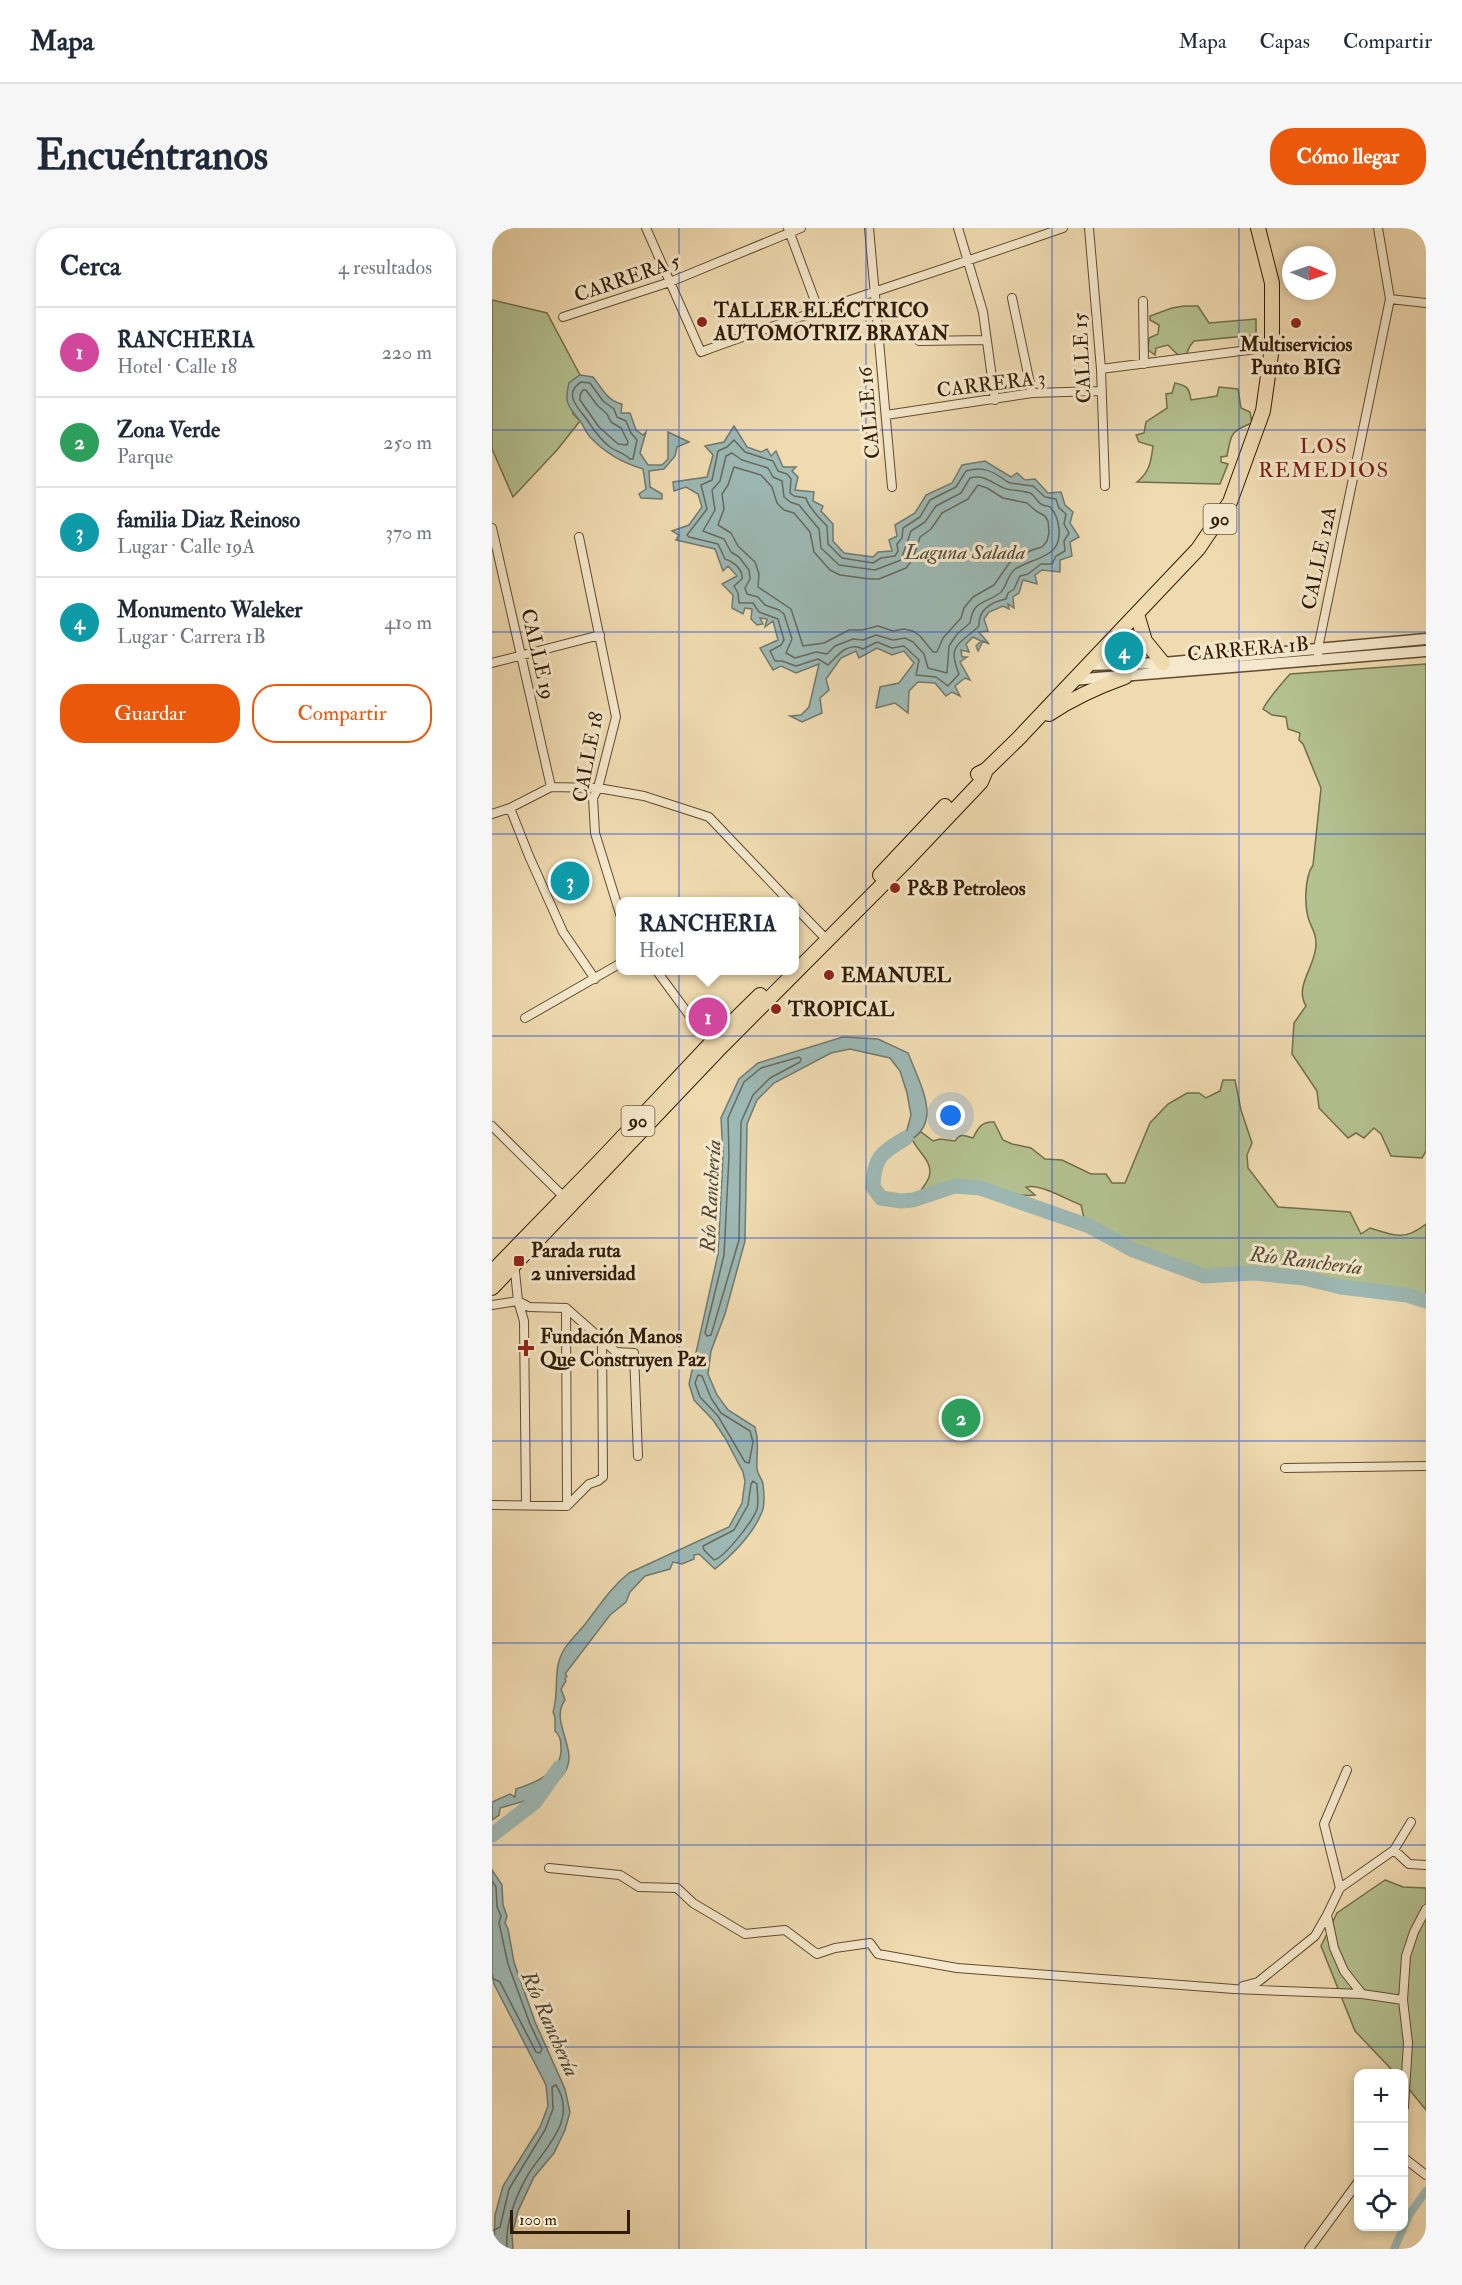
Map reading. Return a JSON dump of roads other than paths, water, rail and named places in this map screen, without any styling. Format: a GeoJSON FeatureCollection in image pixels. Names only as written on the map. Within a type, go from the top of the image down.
{"type":"FeatureCollection","features":[{"type":"Feature","properties":{"kind":"highway","name":"90"},"geometry":{"type":"LineString","coordinates":[[799,965],[981,782],[986,770],[1137,615],[1198,549],[1230,502],[1263,411],[1272,347],[1272,283],[1258,228]]}},
{"type":"Feature","properties":{"kind":"highway"},"geometry":{"type":"LineString","coordinates":[[1137,615],[1145,641],[1163,663]]}},
{"type":"Feature","properties":{"kind":"highway"},"geometry":{"type":"LineString","coordinates":[[1016,741],[1066,702],[1125,677]]}},
{"type":"Feature","properties":{"kind":"highway","name":"90"},"geometry":{"type":"LineString","coordinates":[[799,958],[825,938]]}},
{"type":"Feature","properties":{"kind":"highway","name":"90"},"geometry":{"type":"LineString","coordinates":[[604,1165],[713,1041],[781,975]]}},
{"type":"Feature","properties":{"kind":"highway","name":"90"},"geometry":{"type":"LineString","coordinates":[[492,1288],[512,1260],[568,1201],[790,975]]}},
{"type":"Feature","properties":{"kind":"highway","name":"90"},"geometry":{"type":"LineString","coordinates":[[492,1272],[512,1260]]}},
{"type":"Feature","properties":{"kind":"street"},"geometry":{"type":"LineString","coordinates":[[646,228],[701,352],[818,309],[875,293],[1063,228]]}},
{"type":"Feature","properties":{"kind":"street","name":"CARRERA 5"},"geometry":{"type":"LineString","coordinates":[[563,317],[670,282],[789,230],[801,228]]}},
{"type":"Feature","properties":{"kind":"street","name":"CALLE 16"},"geometry":{"type":"LineString","coordinates":[[869,228],[892,487]]}},
{"type":"Feature","properties":{"kind":"street"},"geometry":{"type":"LineString","coordinates":[[958,228],[983,312],[995,400]]}},
{"type":"Feature","properties":{"kind":"street","name":"CALLE 15"},"geometry":{"type":"LineString","coordinates":[[1089,228],[1101,369],[1105,486]]}},
{"type":"Feature","properties":{"kind":"street","name":"CALLE 12A"},"geometry":{"type":"LineString","coordinates":[[1318,661],[1318,648],[1390,299],[1378,228]]}},
{"type":"Feature","properties":{"kind":"street"},"geometry":{"type":"LineString","coordinates":[[789,230],[818,309]]}},
{"type":"Feature","properties":{"kind":"street"},"geometry":{"type":"LineString","coordinates":[[1012,298],[1032,393]]}},
{"type":"Feature","properties":{"kind":"street"},"geometry":{"type":"LineString","coordinates":[[1390,299],[1426,303]]}},
{"type":"Feature","properties":{"kind":"street"},"geometry":{"type":"LineString","coordinates":[[1143,302],[1144,364]]}},
{"type":"Feature","properties":{"kind":"street"},"geometry":{"type":"LineString","coordinates":[[919,341],[986,340]]}},
{"type":"Feature","properties":{"kind":"street"},"geometry":{"type":"LineString","coordinates":[[1101,369],[1272,347]]}},
{"type":"Feature","properties":{"kind":"street","name":"CARRERA 3"},"geometry":{"type":"LineString","coordinates":[[886,415],[1032,393],[1100,391]]}},
{"type":"Feature","properties":{"kind":"street","name":"CALLE 19"},"geometry":{"type":"LineString","coordinates":[[492,528],[550,787]]}},
{"type":"Feature","properties":{"kind":"street","name":"CALLE 18"},"geometry":{"type":"LineString","coordinates":[[579,537],[616,717],[598,788],[593,798],[595,833],[616,901]]}},
{"type":"Feature","properties":{"kind":"street"},"geometry":{"type":"LineString","coordinates":[[492,663],[600,635]]}},
{"type":"Feature","properties":{"kind":"street","name":"CARRERA 1B"},"geometry":{"type":"LineString","coordinates":[[1087,664],[1163,663],[1426,639]]}},
{"type":"Feature","properties":{"kind":"street","name":"CARRERA 1B"},"geometry":{"type":"LineString","coordinates":[[1072,681],[1426,651]]}},
{"type":"Feature","properties":{"kind":"street"},"geometry":{"type":"LineString","coordinates":[[492,814],[510,808],[550,787],[598,788],[644,796],[709,817],[785,897]]}},
{"type":"Feature","properties":{"kind":"street"},"geometry":{"type":"LineString","coordinates":[[510,808],[563,932],[595,979]]}},
{"type":"Feature","properties":{"kind":"street"},"geometry":{"type":"LineString","coordinates":[[799,911],[825,938]]}},
{"type":"Feature","properties":{"kind":"street"},"geometry":{"type":"LineString","coordinates":[[525,1018],[616,966]]}},
{"type":"Feature","properties":{"kind":"street"},"geometry":{"type":"LineString","coordinates":[[660,975],[695,1023],[713,1041]]}},
{"type":"Feature","properties":{"kind":"street"},"geometry":{"type":"LineString","coordinates":[[492,1126],[568,1201]]}},
{"type":"Feature","properties":{"kind":"street"},"geometry":{"type":"LineString","coordinates":[[512,1260],[518,1301],[524,1321],[526,1505]]}},
{"type":"Feature","properties":{"kind":"street"},"geometry":{"type":"LineString","coordinates":[[492,1305],[518,1301],[529,1307],[566,1308],[616,1352],[634,1353],[638,1456]]}},
{"type":"Feature","properties":{"kind":"street"},"geometry":{"type":"LineString","coordinates":[[566,1308],[567,1506]]}},
{"type":"Feature","properties":{"kind":"street"},"geometry":{"type":"LineString","coordinates":[[492,1505],[567,1506],[589,1484],[603,1477],[602,1339]]}},
{"type":"Feature","properties":{"kind":"street"},"geometry":{"type":"LineString","coordinates":[[1285,1468],[1426,1466]]}},
{"type":"Feature","properties":{"kind":"street"},"geometry":{"type":"LineString","coordinates":[[1340,1888],[1324,1824],[1347,1770]]}},
{"type":"Feature","properties":{"kind":"street"},"geometry":{"type":"LineString","coordinates":[[1234,1989],[1258,1982],[1315,1936],[1340,1888],[1394,1850],[1411,1822]]}},
{"type":"Feature","properties":{"kind":"street"},"geometry":{"type":"LineString","coordinates":[[1394,1850],[1409,1864],[1426,1865]]}},
{"type":"Feature","properties":{"kind":"street"},"geometry":{"type":"LineString","coordinates":[[549,1868],[620,1875],[639,1887],[677,1888],[693,1903],[745,1934],[785,1930],[817,1954],[835,1948],[870,1943],[878,1954],[957,1968],[1234,1989],[1362,1994],[1403,2000]]}},
{"type":"Feature","properties":{"kind":"street"},"geometry":{"type":"LineString","coordinates":[[1406,2069],[1408,2043],[1403,2000],[1406,1956],[1414,1932],[1426,1909]]}},
{"type":"Feature","properties":{"kind":"street"},"geometry":{"type":"LineString","coordinates":[[1327,1915],[1334,1948],[1344,1971],[1362,1994]]}},
{"type":"Feature","properties":{"kind":"street"},"geometry":{"type":"LineString","coordinates":[[1408,2161],[1426,2175]]}},
{"type":"Feature","properties":{"kind":"street"},"geometry":{"type":"LineString","coordinates":[[1309,2249],[1354,2189]]}},
{"type":"Feature","properties":{"kind":"water"},"geometry":{"type":"Polygon","coordinates":[[[580,375],[593,377],[609,397],[622,404],[621,413],[630,413],[636,430],[643,435],[646,432],[640,453],[648,465],[662,465],[668,459],[668,432],[689,442],[677,447],[675,456],[664,469],[649,471],[650,487],[662,494],[662,499],[641,498],[639,494],[646,489],[643,469],[628,464],[602,448],[589,435],[570,407],[567,400],[569,383],[580,375]]]}},
{"type":"Feature","properties":{"kind":"water","name":"Laguna Salada"},"geometry":{"type":"Polygon","coordinates":[[[734,426],[747,447],[761,452],[767,449],[771,456],[776,451],[783,467],[796,467],[792,471],[798,477],[795,490],[814,492],[813,501],[823,506],[821,511],[833,524],[833,541],[844,553],[873,557],[878,552],[892,551],[889,540],[897,536],[895,525],[915,513],[926,495],[952,483],[962,465],[985,461],[1011,477],[1017,473],[1025,480],[1035,479],[1048,493],[1061,492],[1065,505],[1073,512],[1070,523],[1079,537],[1070,542],[1072,556],[1060,560],[1060,572],[1042,570],[1035,575],[1037,584],[1023,580],[1019,593],[1013,597],[1014,608],[1008,604],[1009,609],[1003,606],[989,612],[984,619],[988,631],[979,632],[989,644],[983,641],[978,651],[976,646],[981,641],[973,637],[966,644],[969,652],[961,650],[962,657],[967,657],[960,662],[970,680],[965,678],[955,686],[960,696],[952,692],[946,696],[935,683],[918,682],[909,691],[908,713],[895,703],[876,708],[880,687],[899,683],[914,663],[904,651],[892,655],[877,648],[859,658],[856,651],[841,658],[826,679],[829,690],[820,698],[822,713],[802,722],[790,716],[801,715],[809,707],[819,664],[796,673],[781,666],[773,670],[760,648],[778,640],[773,621],[765,627],[767,619],[760,618],[763,624],[757,625],[751,619],[752,609],[745,608],[743,614],[732,608],[733,595],[722,584],[737,576],[728,566],[723,571],[715,549],[676,540],[679,535],[672,531],[689,525],[702,507],[698,494],[686,487],[674,491],[673,482],[707,477],[713,455],[705,446],[724,442],[734,426]]]}},
{"type":"Feature","properties":{"kind":"water","name":"Río Ranchería"},"geometry":{"type":"Polygon","coordinates":[[[843,1037],[878,1039],[908,1053],[925,1097],[927,1111],[925,1123],[919,1133],[907,1142],[888,1148],[907,1130],[911,1115],[900,1071],[890,1058],[850,1049],[831,1053],[774,1083],[757,1100],[747,1124],[745,1241],[725,1314],[711,1351],[708,1374],[717,1395],[728,1410],[755,1427],[758,1443],[757,1470],[764,1491],[762,1512],[742,1544],[715,1569],[699,1554],[694,1555],[694,1559],[682,1564],[673,1562],[670,1569],[645,1576],[630,1592],[626,1602],[610,1615],[565,1674],[566,1681],[561,1689],[565,1700],[560,1718],[569,1757],[562,1776],[545,1786],[539,1793],[535,1792],[534,1794],[538,1796],[535,1798],[500,1808],[499,1815],[492,1820],[492,1802],[510,1794],[515,1797],[516,1789],[539,1780],[553,1770],[557,1763],[561,1743],[555,1731],[553,1712],[558,1665],[569,1642],[611,1590],[629,1573],[729,1527],[742,1503],[745,1481],[743,1472],[713,1420],[694,1400],[689,1384],[718,1254],[723,1155],[721,1118],[739,1079],[758,1063],[843,1037]]]}},
{"type":"Feature","properties":{"kind":"water","name":"Río Ranchería"},"geometry":{"type":"Polygon","coordinates":[[[492,1870],[502,1885],[503,1905],[507,1916],[505,1923],[514,1962],[535,2022],[565,2089],[570,2112],[565,2130],[554,2153],[534,2177],[518,2211],[512,2235],[513,2249],[494,2249],[495,2215],[503,2186],[540,2127],[548,2106],[546,2085],[494,1984],[492,1870]]]}},
{"type":"Feature","properties":{"kind":"waterway","name":"Río Ranchería"},"geometry":{"type":"LineString","coordinates":[[906,1138],[885,1152],[877,1162],[873,1187],[881,1198],[913,1200],[955,1186],[980,1188],[1089,1226],[1133,1250],[1204,1276],[1254,1273],[1304,1278],[1341,1287],[1407,1295],[1426,1301]]}},
{"type":"Feature","properties":{"kind":"waterway","name":"Río Ranchería"},"geometry":{"type":"LineString","coordinates":[[492,1835],[535,1802],[559,1768]]}},
{"type":"Feature","properties":{"kind":"waterway"},"geometry":{"type":"LineString","coordinates":[[1394,2249],[1409,2215],[1426,2191]]}},
{"type":"Feature","properties":{"kind":"place","name":"TALLER ELÉCTRICO AUTOMOTRIZ BRAYAN"},"geometry":{"type":"Point","coordinates":[702,322]}},
{"type":"Feature","properties":{"kind":"place","name":"Multiservicios Punto BIG"},"geometry":{"type":"Point","coordinates":[1296,323]}},
{"type":"Feature","properties":{"kind":"place","name":"Monumento Waleker"},"geometry":{"type":"Point","coordinates":[1124,651]}},
{"type":"Feature","properties":{"kind":"place","name":"familia Diaz Reinoso"},"geometry":{"type":"Point","coordinates":[570,881]}},
{"type":"Feature","properties":{"kind":"place","name":"P&B Petroleos"},"geometry":{"type":"Point","coordinates":[895,888]}},
{"type":"Feature","properties":{"kind":"place","name":"EMANUEL"},"geometry":{"type":"Point","coordinates":[829,975]}},
{"type":"Feature","properties":{"kind":"place","name":"TROPICAL"},"geometry":{"type":"Point","coordinates":[776,1009]}},
{"type":"Feature","properties":{"kind":"place","name":"RANCHERIA"},"geometry":{"type":"Point","coordinates":[708,1017]}},
{"type":"Feature","properties":{"kind":"place","name":"Parada ruta 2 universidad"},"geometry":{"type":"Point","coordinates":[519,1261]}},
{"type":"Feature","properties":{"kind":"place","name":"Fundación Manos Que Construyen Paz"},"geometry":{"type":"Point","coordinates":[526,1348]}},
{"type":"Feature","properties":{"kind":"place","name":"Zona Verde"},"geometry":{"type":"Point","coordinates":[961,1418]}},
{"type":"Feature","properties":{"kind":"district","name":"LOS REMEDIOS"},"geometry":{"type":"Point","coordinates":[1324,458]}}]}
